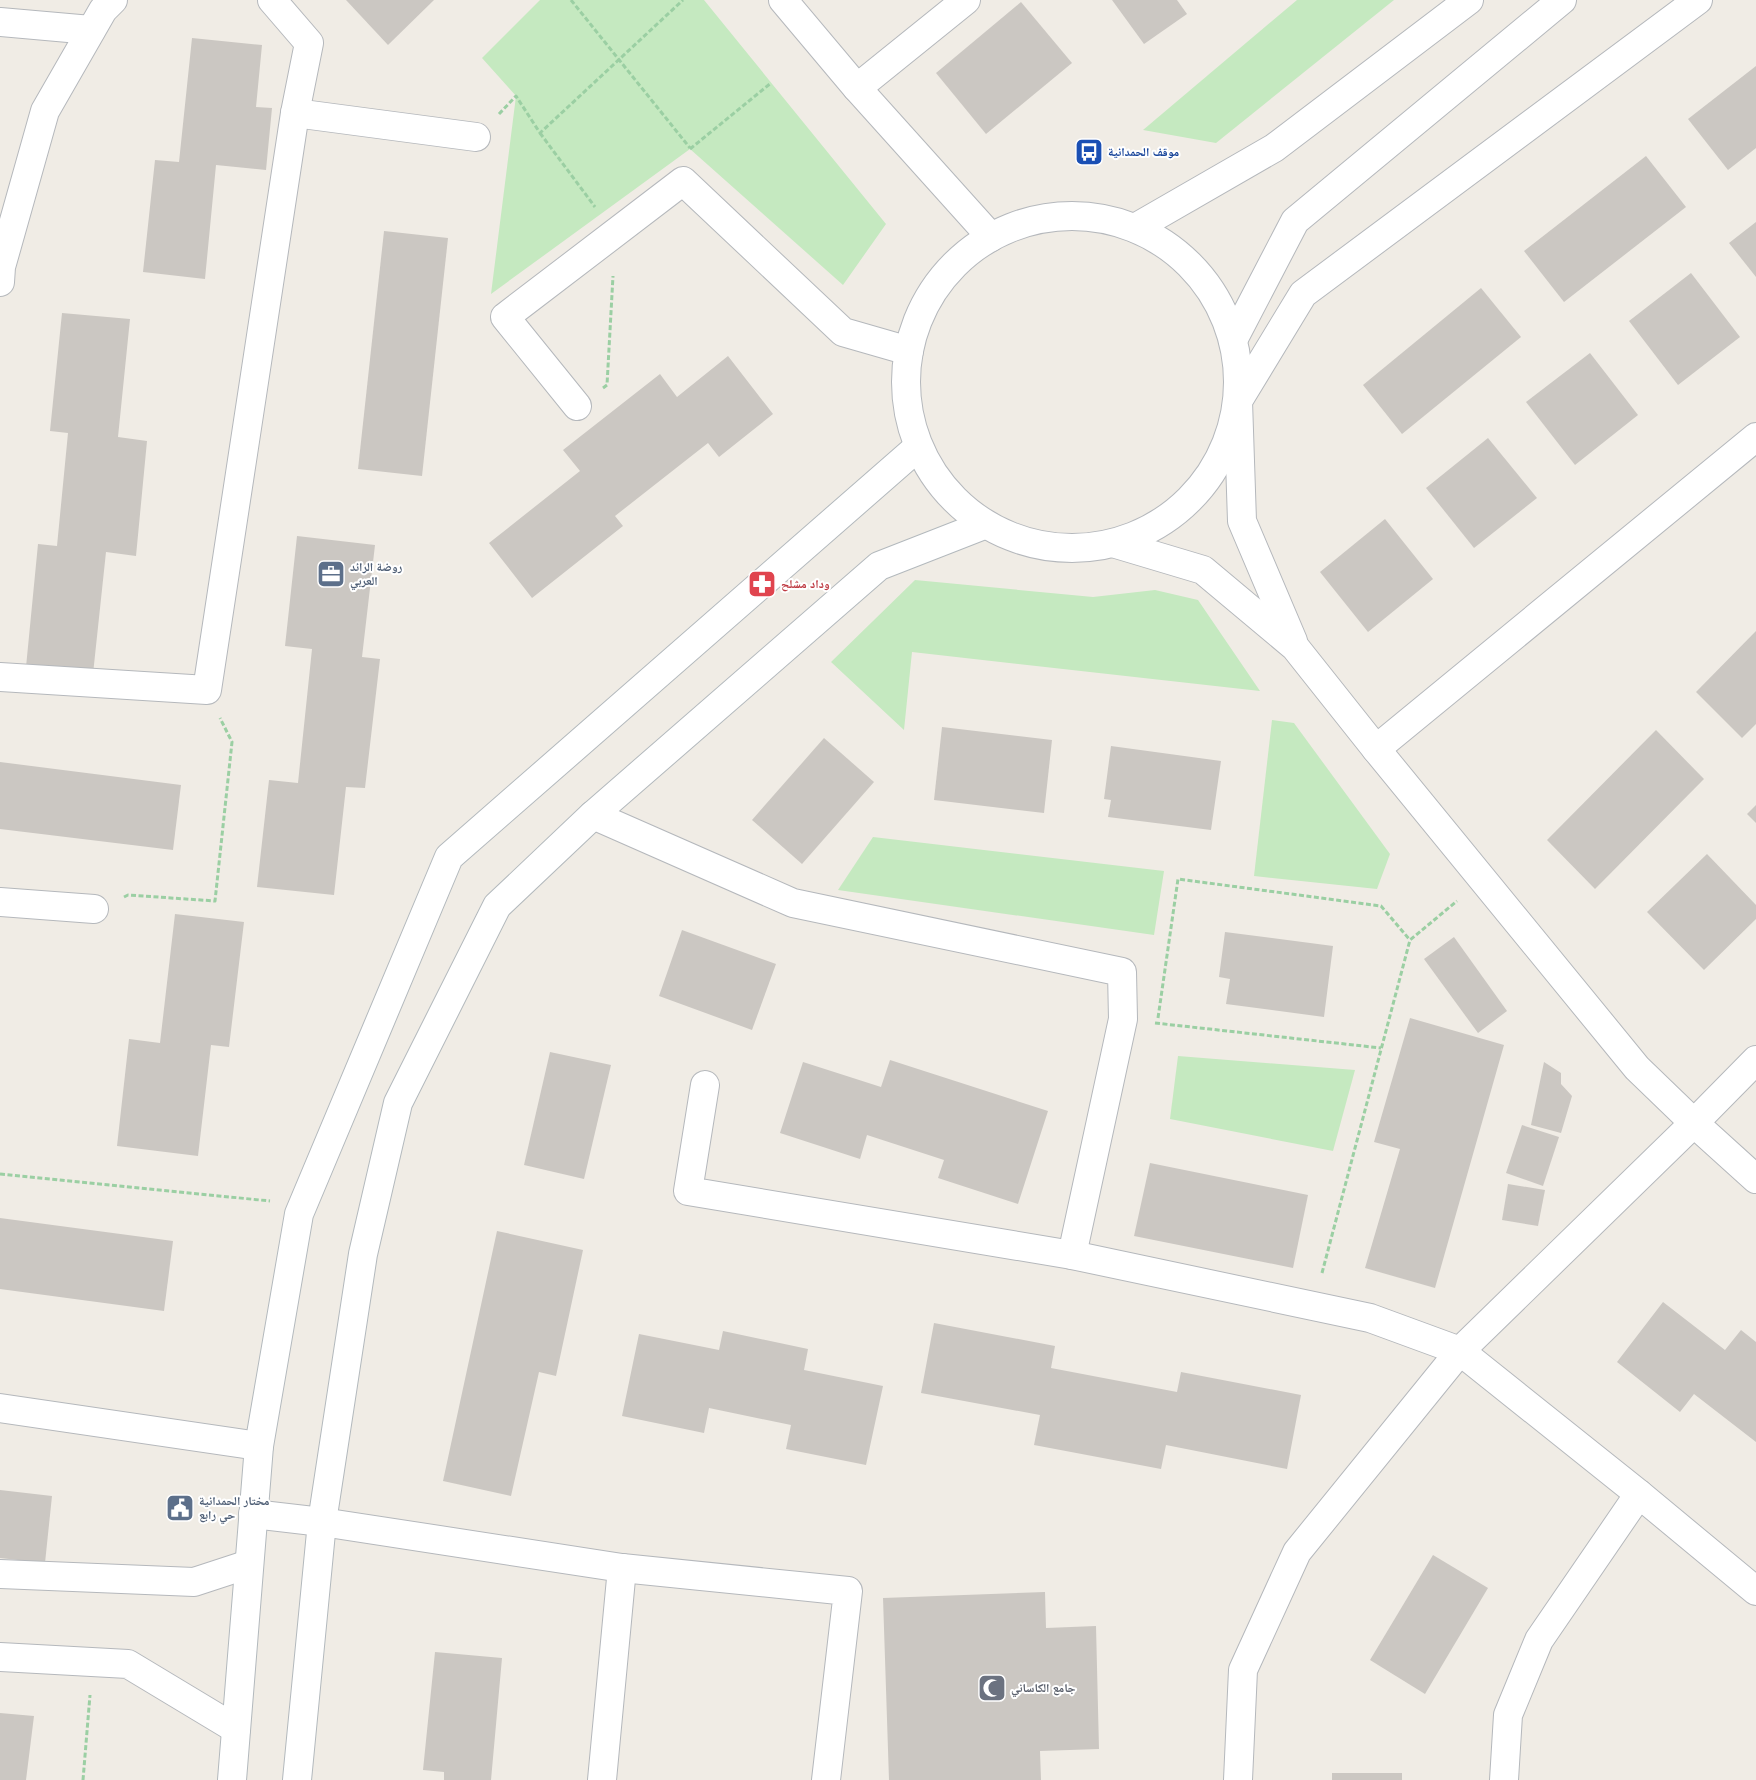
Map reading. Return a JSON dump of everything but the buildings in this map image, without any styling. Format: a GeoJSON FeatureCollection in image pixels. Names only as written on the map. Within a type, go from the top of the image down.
{"type":"FeatureCollection","features":[{"type":"Feature","properties":{"kind":"street"},"geometry":{"type":"LineString","coordinates":[[0,282],[1,267],[45,111],[103,10],[114,0]]}},
{"type":"Feature","properties":{"kind":"street"},"geometry":{"type":"LineString","coordinates":[[0,676],[207,690],[295,113],[309,43],[272,0]]}},
{"type":"Feature","properties":{"kind":"street"},"geometry":{"type":"LineString","coordinates":[[784,0],[857,88],[991,237]]}},
{"type":"Feature","properties":{"kind":"street"},"geometry":{"type":"LineString","coordinates":[[857,88],[966,0]]}},
{"type":"Feature","properties":{"kind":"street"},"geometry":{"type":"LineString","coordinates":[[1136,228],[1274,148],[1469,0]]}},
{"type":"Feature","properties":{"kind":"street"},"geometry":{"type":"LineString","coordinates":[[1233,340],[1295,221],[1562,0]]}},
{"type":"Feature","properties":{"kind":"street"},"geometry":{"type":"LineString","coordinates":[[1295,646],[1242,521],[1238,401],[1238,371],[1233,340],[1219,305],[1197,272],[1169,246],[1136,228],[1107,219],[1077,215],[1057,216],[1018,224],[991,237],[958,260],[932,291],[914,328],[906,368],[907,408],[918,447],[935,478],[957,504],[984,525],[1026,544],[1071,550],[1116,544],[1161,524],[1198,491],[1224,449],[1238,401],[1302,294],[1698,0]]}},
{"type":"Feature","properties":{"kind":"street"},"geometry":{"type":"LineString","coordinates":[[0,22],[91,30]]}},
{"type":"Feature","properties":{"kind":"street"},"geometry":{"type":"LineString","coordinates":[[295,113],[476,137]]}},
{"type":"Feature","properties":{"kind":"street"},"geometry":{"type":"LineString","coordinates":[[577,406],[505,317],[683,181],[843,332],[910,351]]}},
{"type":"Feature","properties":{"kind":"street"},"geometry":{"type":"LineString","coordinates":[[1376,749],[1756,437]]}},
{"type":"Feature","properties":{"kind":"street"},"geometry":{"type":"LineString","coordinates":[[232,1780],[259,1446],[299,1214],[450,857],[918,447]]}},
{"type":"Feature","properties":{"kind":"street"},"geometry":{"type":"LineString","coordinates":[[297,1780],[322,1522],[363,1254],[398,1103],[497,906],[593,815],[879,566],[984,525]]}},
{"type":"Feature","properties":{"kind":"street"},"geometry":{"type":"LineString","coordinates":[[1116,544],[1203,570],[1295,646],[1376,749],[1637,1068],[1756,1179]]}},
{"type":"Feature","properties":{"kind":"street"},"geometry":{"type":"LineString","coordinates":[[593,815],[794,904],[1122,972],[1123,1019],[1072,1255]]}},
{"type":"Feature","properties":{"kind":"street"},"geometry":{"type":"LineString","coordinates":[[0,902],[94,909]]}},
{"type":"Feature","properties":{"kind":"street"},"geometry":{"type":"LineString","coordinates":[[1238,1780],[1243,1670],[1297,1552],[1460,1351],[1756,1060]]}},
{"type":"Feature","properties":{"kind":"street"},"geometry":{"type":"LineString","coordinates":[[705,1085],[688,1190],[1072,1255],[1370,1318],[1460,1351],[1639,1494],[1756,1591]]}},
{"type":"Feature","properties":{"kind":"street"},"geometry":{"type":"LineString","coordinates":[[0,1408],[259,1446]]}},
{"type":"Feature","properties":{"kind":"street"},"geometry":{"type":"LineString","coordinates":[[1504,1780],[1508,1715],[1539,1640],[1639,1494]]}},
{"type":"Feature","properties":{"kind":"street"},"geometry":{"type":"LineString","coordinates":[[254,1514],[322,1522],[622,1568],[848,1591],[826,1780]]}},
{"type":"Feature","properties":{"kind":"street"},"geometry":{"type":"LineString","coordinates":[[0,1574],[194,1582],[249,1564]]}},
{"type":"Feature","properties":{"kind":"street"},"geometry":{"type":"LineString","coordinates":[[602,1780],[622,1568]]}},
{"type":"Feature","properties":{"kind":"street"},"geometry":{"type":"LineString","coordinates":[[0,1657],[128,1664],[236,1729]]}},
{"type":"Feature","properties":{"kind":"path"},"geometry":{"type":"LineString","coordinates":[[571,0],[690,149],[771,83]]}},
{"type":"Feature","properties":{"kind":"path"},"geometry":{"type":"LineString","coordinates":[[540,133],[683,0]]}},
{"type":"Feature","properties":{"kind":"path"},"geometry":{"type":"LineString","coordinates":[[476,137],[516,96],[540,133],[615,234],[607,384],[577,406]]}},
{"type":"Feature","properties":{"kind":"path"},"geometry":{"type":"LineString","coordinates":[[94,909],[128,895],[215,901],[232,742],[207,690]]}},
{"type":"Feature","properties":{"kind":"path"},"geometry":{"type":"LineString","coordinates":[[1158,1023],[1178,879],[1381,906],[1410,940]]}},
{"type":"Feature","properties":{"kind":"path"},"geometry":{"type":"LineString","coordinates":[[1313,1306],[1410,940],[1483,880]]}},
{"type":"Feature","properties":{"kind":"path"},"geometry":{"type":"LineString","coordinates":[[1123,1019],[1381,1048]]}},
{"type":"Feature","properties":{"kind":"path"},"geometry":{"type":"LineString","coordinates":[[0,1174],[302,1205]]}},
{"type":"Feature","properties":{"kind":"path"},"geometry":{"type":"LineString","coordinates":[[83,1780],[93,1662]]}},
{"type":"Feature","properties":{"kind":"green space"},"geometry":{"type":"Polygon","coordinates":[[[540,0],[704,0],[886,224],[843,285],[690,149],[491,294],[516,96],[482,58],[540,0]]]}},
{"type":"Feature","properties":{"kind":"green space"},"geometry":{"type":"Polygon","coordinates":[[[1297,0],[1394,0],[1216,143],[1143,130],[1297,0]]]}},
{"type":"Feature","properties":{"kind":"green space"},"geometry":{"type":"Polygon","coordinates":[[[915,580],[1093,597],[1155,590],[1198,600],[1260,691],[912,652],[904,730],[831,662],[915,580]]]}},
{"type":"Feature","properties":{"kind":"green space"},"geometry":{"type":"Polygon","coordinates":[[[1272,720],[1294,723],[1390,854],[1377,889],[1254,876],[1272,720]]]}},
{"type":"Feature","properties":{"kind":"green space"},"geometry":{"type":"Polygon","coordinates":[[[873,837],[1164,871],[1154,935],[838,890],[873,837]]]}},
{"type":"Feature","properties":{"kind":"green space"},"geometry":{"type":"Polygon","coordinates":[[[1178,1056],[1355,1070],[1333,1151],[1170,1119],[1178,1056]]]}},
{"type":"Feature","properties":{"kind":"place","name":"موقف الحمدانية"},"geometry":{"type":"Point","coordinates":[1089,152]}},
{"type":"Feature","properties":{"kind":"place","name":"روضة الرائد العربي"},"geometry":{"type":"Point","coordinates":[331,574]}},
{"type":"Feature","properties":{"kind":"place","name":"وداد مشلح"},"geometry":{"type":"Point","coordinates":[762,584]}},
{"type":"Feature","properties":{"kind":"place","name":"مختار الحمدانية حي رابع"},"geometry":{"type":"Point","coordinates":[180,1508]}},
{"type":"Feature","properties":{"kind":"place","name":"جامع الكاساني"},"geometry":{"type":"Point","coordinates":[992,1688]}}]}
